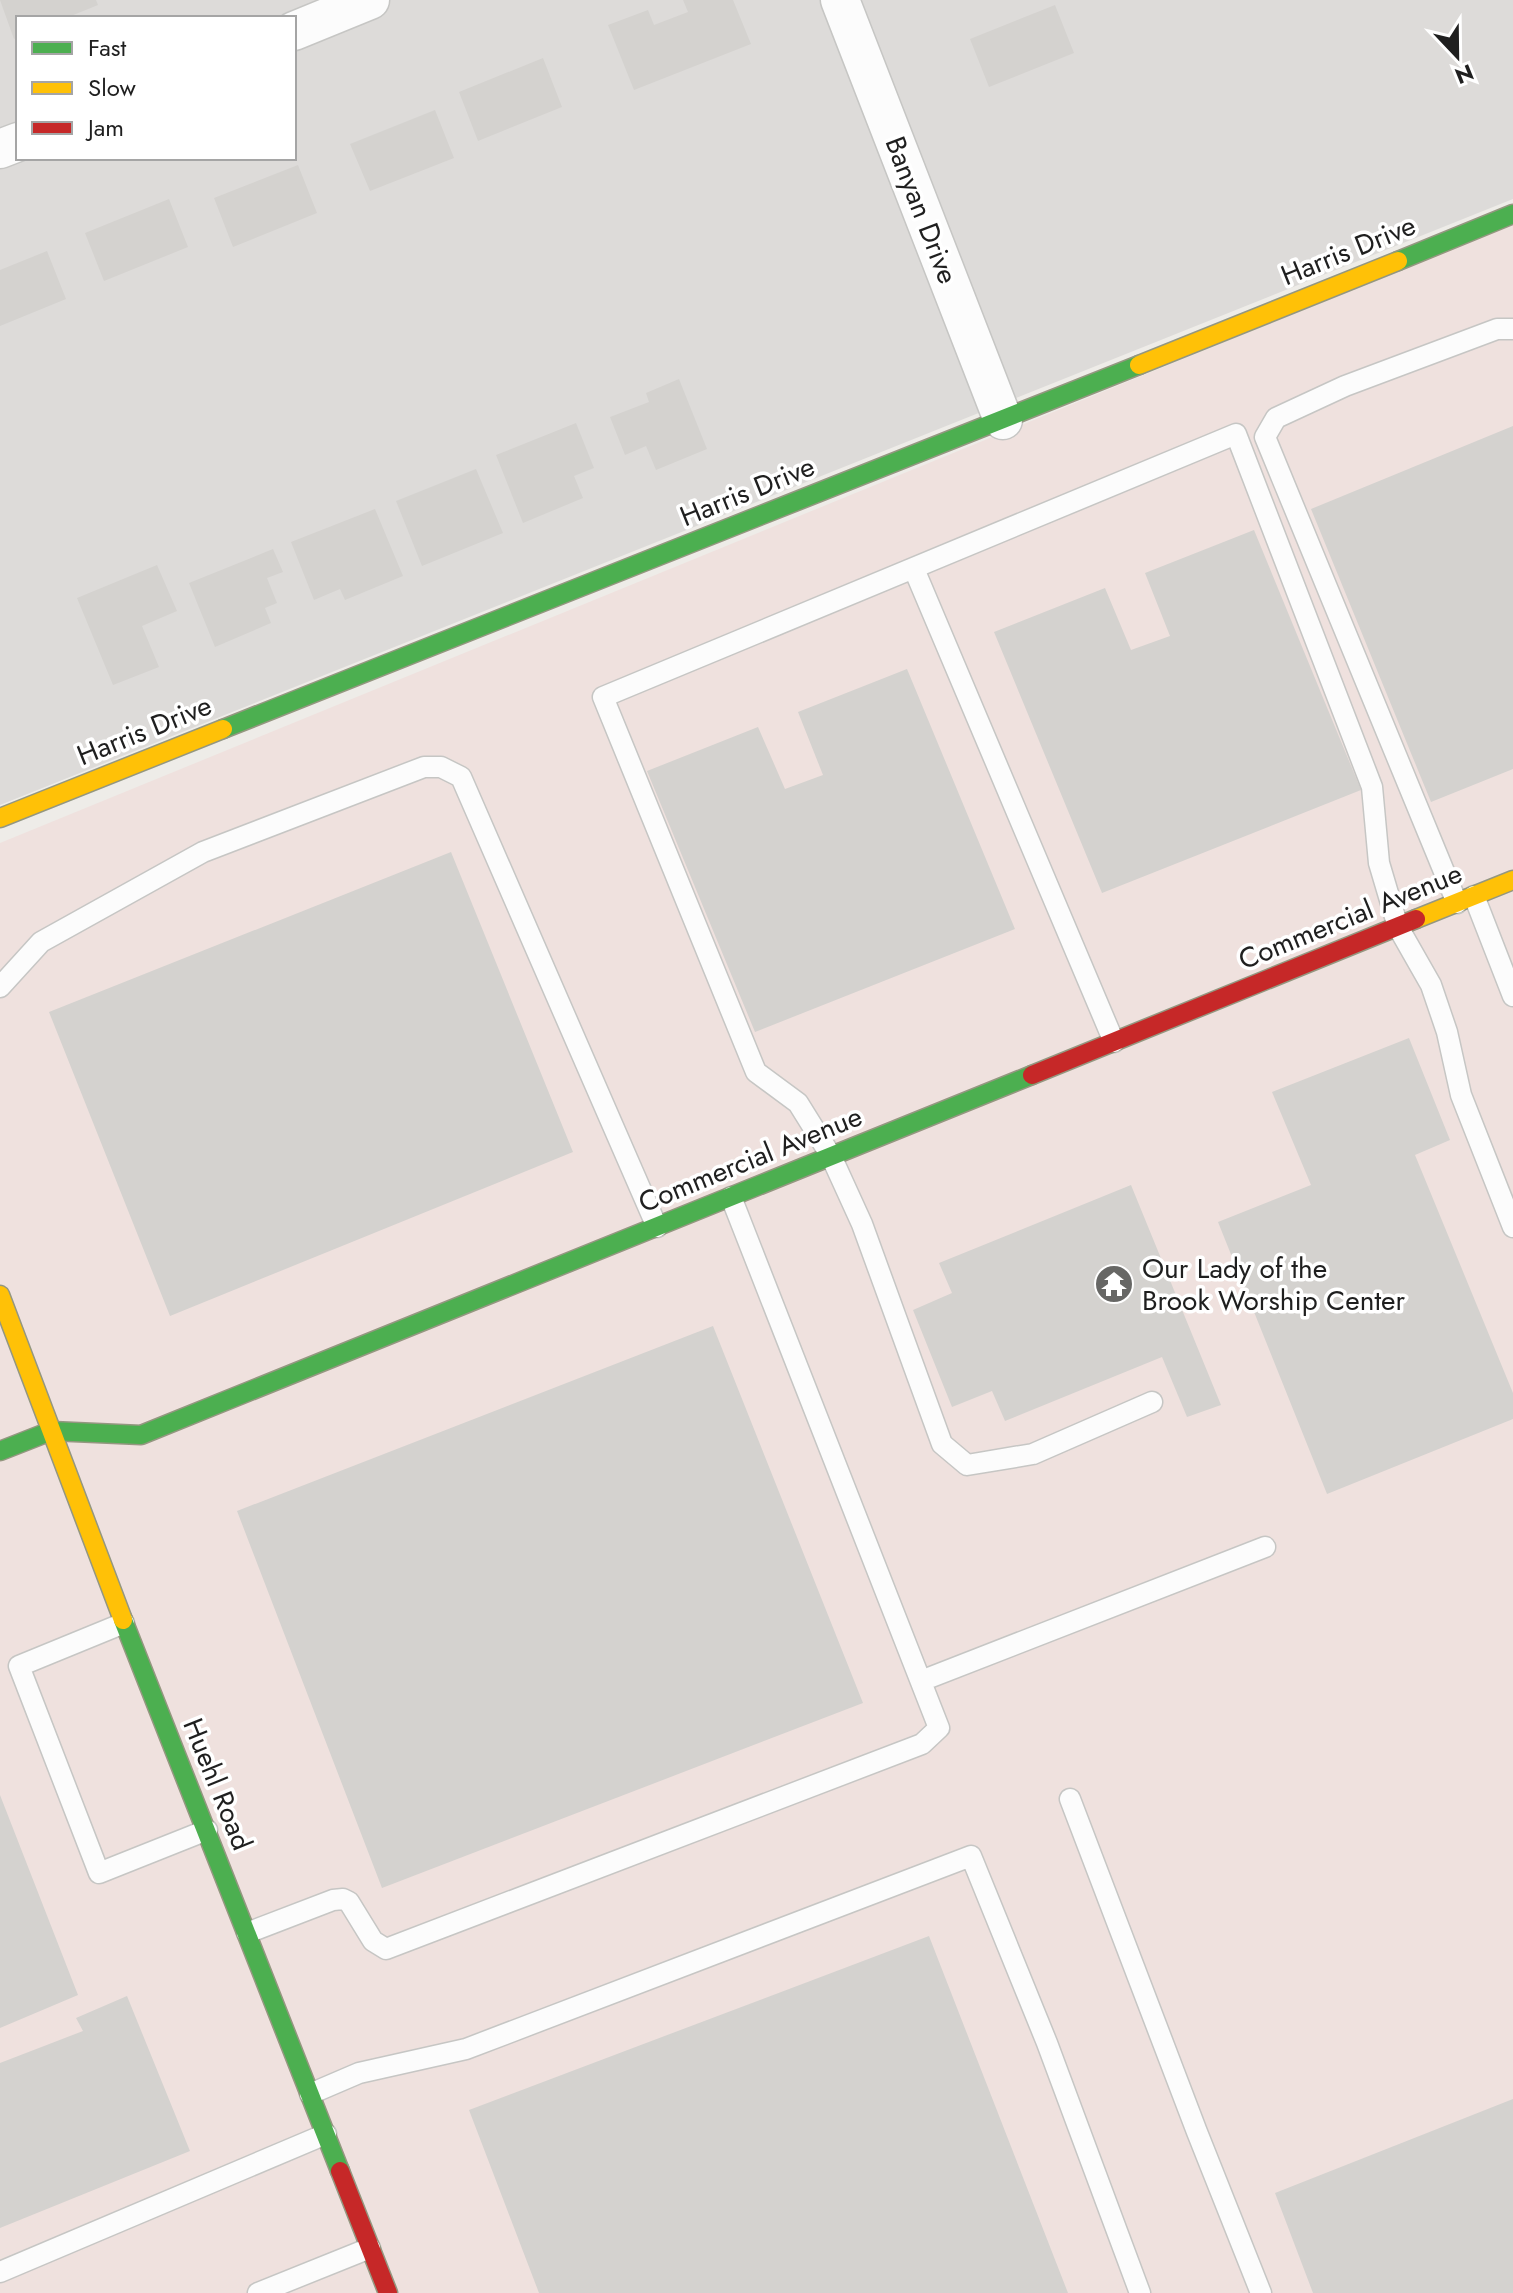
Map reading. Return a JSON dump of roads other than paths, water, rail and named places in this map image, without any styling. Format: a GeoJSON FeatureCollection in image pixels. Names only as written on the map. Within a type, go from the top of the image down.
{"type":"FeatureCollection","features":[{"type":"Feature","properties":{"kind":"street"},"geometry":{"type":"LineString","coordinates":[[296,30],[370,0]]}},
{"type":"Feature","properties":{"kind":"street","name":"Banyan Drive"},"geometry":{"type":"LineString","coordinates":[[840,0],[1003,420]]}},
{"type":"Feature","properties":{"kind":"street","name":"Harris Drive"},"geometry":{"type":"LineString","coordinates":[[0,818],[1513,214]]}},
{"type":"Feature","properties":{"kind":"street","name":"Commercial Avenue"},"geometry":{"type":"LineString","coordinates":[[0,1451],[51,1431],[141,1435],[1513,880]]}},
{"type":"Feature","properties":{"kind":"street","name":"Huehl Road"},"geometry":{"type":"LineString","coordinates":[[0,1295],[124,1623],[388,2293]]}},
{"type":"Feature","properties":{"kind":"lane"},"geometry":{"type":"LineString","coordinates":[[1513,329],[1497,329],[1345,386],[1276,418],[1265,437],[1465,899],[1513,996]]}},
{"type":"Feature","properties":{"kind":"lane"},"geometry":{"type":"LineString","coordinates":[[1152,1402],[1033,1454],[967,1465],[942,1444],[862,1224],[831,1156],[798,1103],[756,1072],[603,697],[1236,434],[1372,787],[1379,863],[1398,927],[1431,985],[1447,1032],[1461,1095],[1513,1227]]}},
{"type":"Feature","properties":{"kind":"lane"},"geometry":{"type":"LineString","coordinates":[[914,569],[1114,1042]]}},
{"type":"Feature","properties":{"kind":"lane"},"geometry":{"type":"LineString","coordinates":[[0,987],[41,942],[203,852],[424,767],[441,767],[461,777],[657,1227]]}},
{"type":"Feature","properties":{"kind":"lane"},"geometry":{"type":"LineString","coordinates":[[247,1933],[343,1899],[349,1902],[373,1941],[386,1949],[922,1744],[939,1728],[731,1197]]}},
{"type":"Feature","properties":{"kind":"lane"},"geometry":{"type":"LineString","coordinates":[[921,1681],[1265,1547]]}},
{"type":"Feature","properties":{"kind":"lane"},"geometry":{"type":"LineString","coordinates":[[124,1623],[19,1666],[99,1873],[207,1830]]}},
{"type":"Feature","properties":{"kind":"lane"},"geometry":{"type":"LineString","coordinates":[[1070,1799],[1261,2293]]}},
{"type":"Feature","properties":{"kind":"lane"},"geometry":{"type":"LineString","coordinates":[[310,2094],[359,2073],[466,2049],[971,1856],[1047,2043],[1140,2293]]}},
{"type":"Feature","properties":{"kind":"lane"},"geometry":{"type":"LineString","coordinates":[[0,2272],[326,2134]]}},
{"type":"Feature","properties":{"kind":"lane"},"geometry":{"type":"LineString","coordinates":[[258,2293],[370,2248]]}},
{"type":"Feature","properties":{"kind":"place","name":"Our Lady of the Brook Worship Center"},"geometry":{"type":"Point","coordinates":[1114,1284]}}]}
